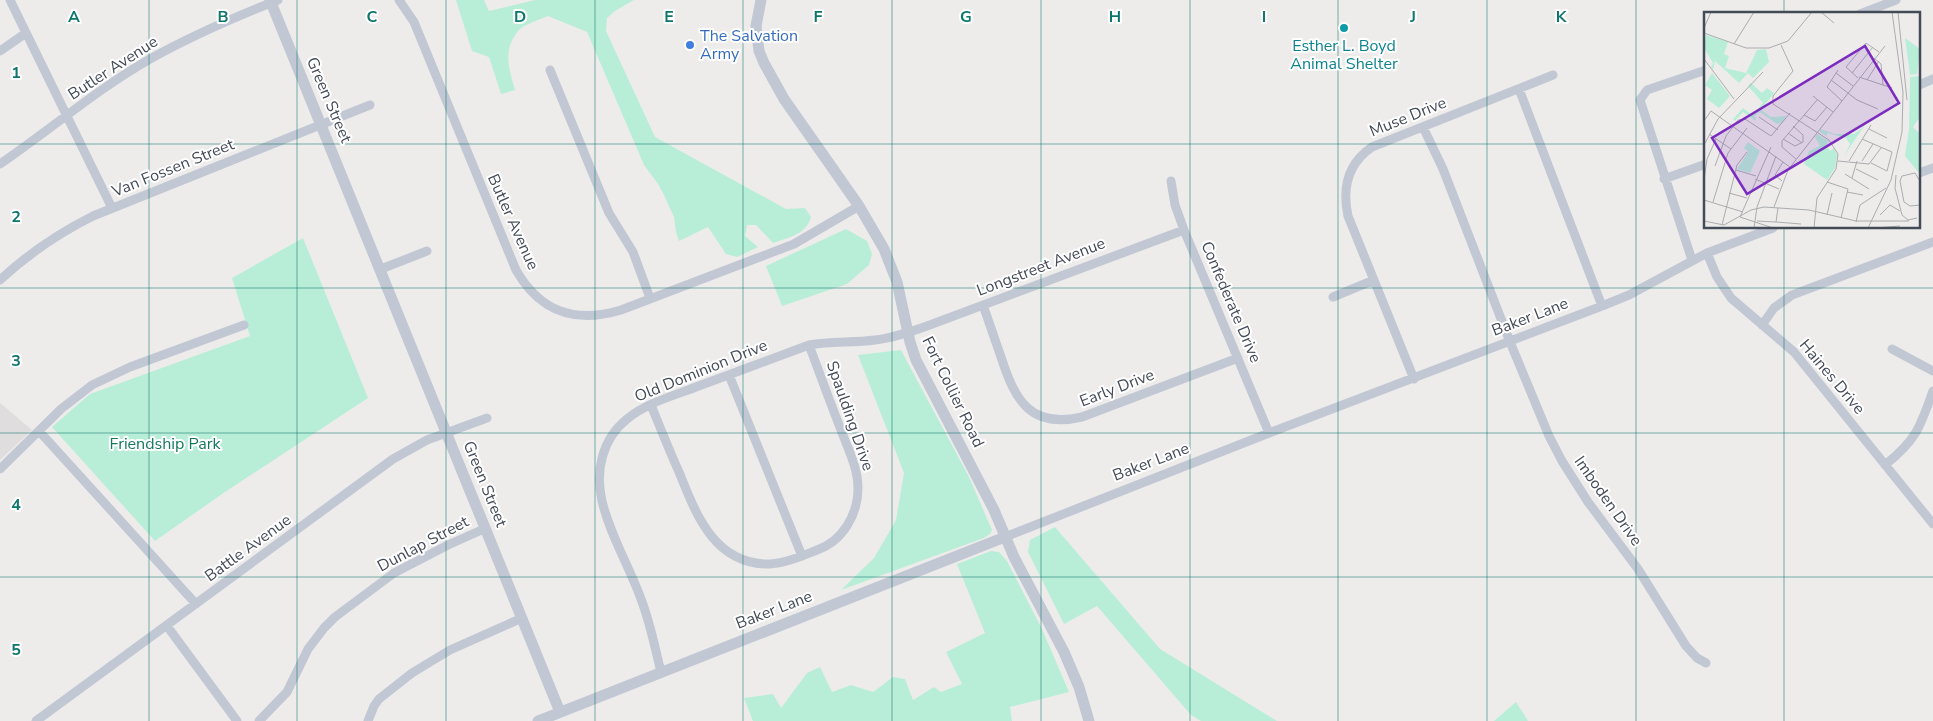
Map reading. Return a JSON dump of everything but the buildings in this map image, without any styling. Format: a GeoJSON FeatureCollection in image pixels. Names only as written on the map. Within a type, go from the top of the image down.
{"type":"FeatureCollection","features":[{"type":"Feature","properties":{"kind":"street"},"geometry":{"type":"LineString","coordinates":[[10,0],[112,208]]}},
{"type":"Feature","properties":{"kind":"street","name":"Butler Avenue"},"geometry":{"type":"LineString","coordinates":[[399,0],[414,22],[516,270],[530,290],[539,299],[556,310],[580,316],[606,314],[794,244],[859,206]]}},
{"type":"Feature","properties":{"kind":"street","name":"Fort Collier Road"},"geometry":{"type":"LineString","coordinates":[[761,0],[756,26],[758,45],[764,63],[784,99],[859,206],[891,265],[899,289],[907,332],[923,374],[994,510],[1005,536],[1072,669],[1088,721]]}},
{"type":"Feature","properties":{"kind":"street"},"geometry":{"type":"LineString","coordinates":[[1865,12],[1896,0]]}},
{"type":"Feature","properties":{"kind":"street","name":"Butler Avenue"},"geometry":{"type":"LineString","coordinates":[[0,164],[150,59],[273,1]]}},
{"type":"Feature","properties":{"kind":"street","name":"Green Street"},"geometry":{"type":"LineString","coordinates":[[273,1],[321,124],[560,712]]}},
{"type":"Feature","properties":{"kind":"street"},"geometry":{"type":"LineString","coordinates":[[0,51],[26,32]]}},
{"type":"Feature","properties":{"kind":"street"},"geometry":{"type":"LineString","coordinates":[[550,70],[609,213],[633,252],[650,298]]}},
{"type":"Feature","properties":{"kind":"street"},"geometry":{"type":"LineString","coordinates":[[1692,260],[1640,104],[1641,96],[1647,90],[1704,71]]}},
{"type":"Feature","properties":{"kind":"street","name":"Muse Drive"},"geometry":{"type":"LineString","coordinates":[[1414,379],[1348,216],[1345,193],[1348,176],[1357,159],[1364,152],[1372,148],[1553,75]]}},
{"type":"Feature","properties":{"kind":"street"},"geometry":{"type":"LineString","coordinates":[[1920,84],[1933,79]]}},
{"type":"Feature","properties":{"kind":"street"},"geometry":{"type":"LineString","coordinates":[[1519,89],[1602,306]]}},
{"type":"Feature","properties":{"kind":"street","name":"Van Fossen Street"},"geometry":{"type":"LineString","coordinates":[[0,280],[27,257],[61,233],[86,219],[370,106]]}},
{"type":"Feature","properties":{"kind":"street","name":"Imboden Drive"},"geometry":{"type":"LineString","coordinates":[[1423,127],[1443,169],[1510,342],[1549,436],[1573,479],[1638,570],[1686,646],[1697,658],[1706,663]]}},
{"type":"Feature","properties":{"kind":"street"},"geometry":{"type":"LineString","coordinates":[[1664,179],[1704,165]]}},
{"type":"Feature","properties":{"kind":"street"},"geometry":{"type":"LineString","coordinates":[[1920,173],[1933,168]]}},
{"type":"Feature","properties":{"kind":"street","name":"Confederate Drive"},"geometry":{"type":"LineString","coordinates":[[1171,181],[1175,205],[1184,230],[1269,433]]}},
{"type":"Feature","properties":{"kind":"street","name":"Baker Lane"},"geometry":{"type":"LineString","coordinates":[[538,721],[1269,433],[1602,306],[1629,295],[1692,260],[1770,229]]}},
{"type":"Feature","properties":{"kind":"street","name":"Longstreet Avenue"},"geometry":{"type":"LineString","coordinates":[[907,332],[1184,230]]}},
{"type":"Feature","properties":{"kind":"street"},"geometry":{"type":"LineString","coordinates":[[1762,325],[1774,308],[1792,296],[1933,242]]}},
{"type":"Feature","properties":{"kind":"street"},"geometry":{"type":"LineString","coordinates":[[381,269],[427,251]]}},
{"type":"Feature","properties":{"kind":"street","name":"Haines Drive"},"geometry":{"type":"LineString","coordinates":[[1708,253],[1723,288],[1744,310],[1794,352],[1933,524]]}},
{"type":"Feature","properties":{"kind":"street"},"geometry":{"type":"LineString","coordinates":[[1333,297],[1374,280]]}},
{"type":"Feature","properties":{"kind":"street","name":"Early Drive"},"geometry":{"type":"LineString","coordinates":[[983,305],[1014,393],[1030,409],[1051,419],[1072,420],[1082,418],[1238,358]]}},
{"type":"Feature","properties":{"kind":"street"},"geometry":{"type":"LineString","coordinates":[[0,469],[61,409],[92,384],[130,367],[244,325]]}},
{"type":"Feature","properties":{"kind":"street","name":"Old Dominion Drive"},"geometry":{"type":"LineString","coordinates":[[661,672],[642,600],[606,514],[599,483],[601,459],[611,437],[626,419],[651,405],[809,345],[827,342],[876,340],[907,332]]}},
{"type":"Feature","properties":{"kind":"street","name":"Spaulding Drive"},"geometry":{"type":"LineString","coordinates":[[651,405],[697,516],[710,535],[729,551],[749,561],[770,564],[821,549],[841,534],[853,515],[858,495],[854,464],[809,345]]}},
{"type":"Feature","properties":{"kind":"street"},"geometry":{"type":"LineString","coordinates":[[1892,349],[1933,371]]}},
{"type":"Feature","properties":{"kind":"street"},"geometry":{"type":"LineString","coordinates":[[728,375],[802,556]]}},
{"type":"Feature","properties":{"kind":"street"},"geometry":{"type":"LineString","coordinates":[[1885,465],[1911,441],[1922,421],[1933,392]]}},
{"type":"Feature","properties":{"kind":"street","name":"Battle Avenue"},"geometry":{"type":"LineString","coordinates":[[36,721],[393,459],[421,443],[487,418]]}},
{"type":"Feature","properties":{"kind":"street"},"geometry":{"type":"LineString","coordinates":[[39,431],[196,604]]}},
{"type":"Feature","properties":{"kind":"street","name":"Dunlap Street"},"geometry":{"type":"LineString","coordinates":[[258,721],[287,692],[308,649],[335,617],[394,573],[448,544],[486,528]]}},
{"type":"Feature","properties":{"kind":"street"},"geometry":{"type":"LineString","coordinates":[[368,721],[379,698],[420,668],[450,650],[522,618]]}},
{"type":"Feature","properties":{"kind":"street"},"geometry":{"type":"LineString","coordinates":[[166,626],[237,721]]}},
{"type":"Feature","properties":{"kind":"shaded area"},"geometry":{"type":"Polygon","coordinates":[[[0,403],[32,430],[0,460],[0,403]]]}},
{"type":"Feature","properties":{"kind":"green space"},"geometry":{"type":"Polygon","coordinates":[[[456,0],[484,0],[489,11],[535,0],[634,0],[607,18],[606,31],[655,137],[786,209],[805,208],[811,217],[809,223],[796,235],[773,243],[756,225],[747,225],[745,236],[758,247],[737,257],[726,254],[708,227],[679,241],[674,217],[658,184],[644,165],[587,32],[548,16],[519,30],[510,44],[508,59],[515,90],[501,94],[489,57],[472,51],[456,0]]]}},
{"type":"Feature","properties":{"kind":"green space"},"geometry":{"type":"Polygon","coordinates":[[[846,229],[867,241],[872,254],[869,265],[847,284],[782,306],[766,266],[846,229]]]}},
{"type":"Feature","properties":{"kind":"green space","name":"Friendship Park"},"geometry":{"type":"Polygon","coordinates":[[[303,238],[368,398],[225,492],[155,541],[52,427],[90,394],[250,336],[232,278],[303,238]]]}},
{"type":"Feature","properties":{"kind":"green space"},"geometry":{"type":"Polygon","coordinates":[[[901,350],[969,477],[992,530],[984,538],[841,590],[874,558],[896,520],[904,473],[858,355],[901,350]]]}},
{"type":"Feature","properties":{"kind":"green space"},"geometry":{"type":"Polygon","coordinates":[[[1055,527],[1160,649],[1277,721],[1201,721],[1191,715],[1097,606],[1064,624],[1028,552],[1030,540],[1055,527]]]}},
{"type":"Feature","properties":{"kind":"green space"},"geometry":{"type":"Polygon","coordinates":[[[991,551],[999,552],[1007,561],[1042,629],[1069,692],[1010,707],[1012,721],[753,721],[744,698],[773,694],[781,708],[807,673],[820,667],[832,692],[851,685],[873,692],[893,677],[905,679],[913,700],[934,687],[941,692],[962,684],[946,652],[985,633],[957,564],[991,551]]]}},
{"type":"Feature","properties":{"kind":"green space"},"geometry":{"type":"Polygon","coordinates":[[[1516,702],[1528,721],[1494,721],[1516,702]]]}},
{"type":"Feature","properties":{"kind":"place","name":"Esther L. Boyd Animal Shelter"},"geometry":{"type":"Point","coordinates":[1344,28]}},
{"type":"Feature","properties":{"kind":"place","name":"The Salvation Army"},"geometry":{"type":"Point","coordinates":[690,45]}}]}
